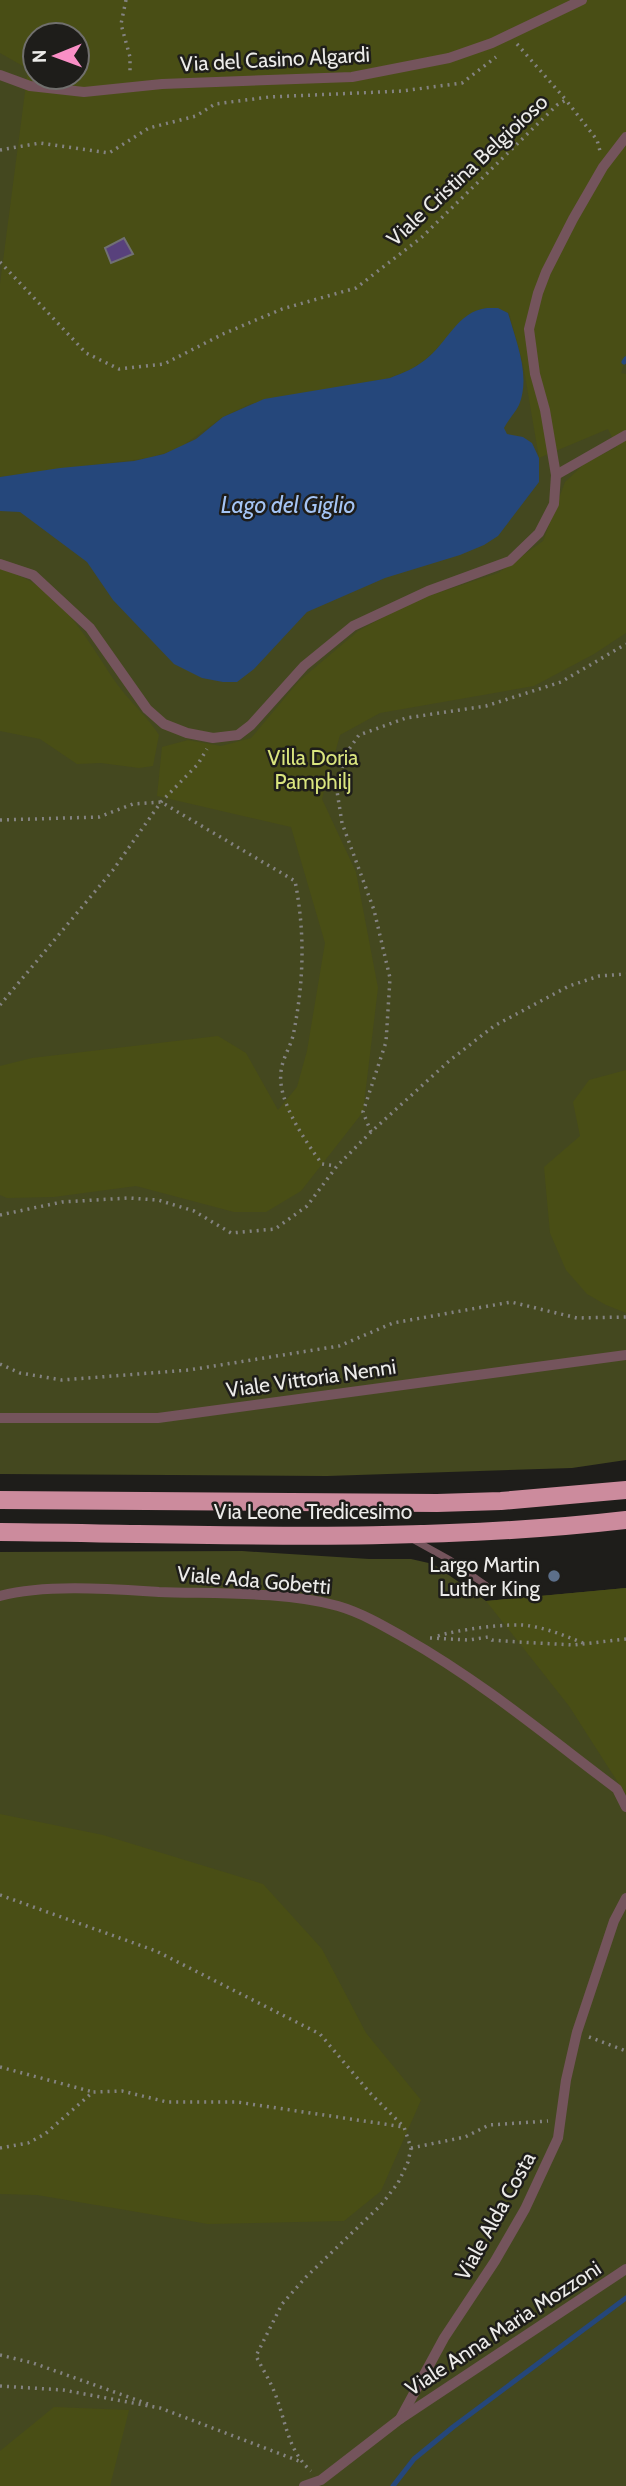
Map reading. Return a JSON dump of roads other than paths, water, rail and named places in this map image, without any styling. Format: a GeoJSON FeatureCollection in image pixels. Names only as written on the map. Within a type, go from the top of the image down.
{"type":"FeatureCollection","features":[{"type":"Feature","properties":{"kind":"main road","name":"Via Leone Tredicesimo"},"geometry":{"type":"LineString","coordinates":[[0,1500],[437,1503],[501,1501],[626,1490]]}},
{"type":"Feature","properties":{"kind":"main road","name":"Via Leone Tredicesimo"},"geometry":{"type":"LineString","coordinates":[[0,1532],[404,1535],[516,1530],[626,1520]]}},
{"type":"Feature","properties":{"kind":"street","name":"Via del Casino Algardi"},"geometry":{"type":"LineString","coordinates":[[0,75],[30,86],[84,92],[190,82],[352,77],[449,58],[492,43],[582,0]]}},
{"type":"Feature","properties":{"kind":"street"},"geometry":{"type":"LineString","coordinates":[[0,564],[33,575],[90,628],[147,709],[164,724],[187,733],[213,738],[238,735],[251,725],[304,666],[353,626],[428,592],[510,561],[539,533],[554,504],[556,475],[528,329],[546,272],[603,167],[626,137]]}},
{"type":"Feature","properties":{"kind":"street"},"geometry":{"type":"LineString","coordinates":[[556,475],[626,435]]}},
{"type":"Feature","properties":{"kind":"street","name":"Viale Vittoria Nenni"},"geometry":{"type":"LineString","coordinates":[[0,1418],[158,1418],[626,1355]]}},
{"type":"Feature","properties":{"kind":"street","name":"Viale Ada Gobetti"},"geometry":{"type":"LineString","coordinates":[[0,1596],[38,1589],[135,1591],[301,1599],[349,1610],[411,1641],[484,1688],[622,1785]]}},
{"type":"Feature","properties":{"kind":"street"},"geometry":{"type":"LineString","coordinates":[[622,1785],[626,1807]]}},
{"type":"Feature","properties":{"kind":"street","name":"Viale Alda Costa"},"geometry":{"type":"LineString","coordinates":[[400,2419],[444,2338],[495,2261],[525,2209],[558,2138],[566,2080],[577,2032],[614,1921],[626,1898]]}},
{"type":"Feature","properties":{"kind":"street","name":"Viale Anna Maria Mozzoni"},"geometry":{"type":"LineString","coordinates":[[304,2486],[321,2480],[400,2419],[626,2269]]}},
{"type":"Feature","properties":{"kind":"lane"},"geometry":{"type":"LineString","coordinates":[[404,1535],[450,1560],[491,1589]]}},
{"type":"Feature","properties":{"kind":"water","name":"Lago del Giglio"},"geometry":{"type":"Polygon","coordinates":[[[487,308],[498,308],[508,313],[515,335],[523,371],[522,394],[519,405],[504,428],[507,434],[523,437],[532,443],[539,458],[539,482],[498,536],[460,555],[385,578],[307,612],[254,669],[237,682],[202,678],[174,664],[113,600],[87,562],[20,512],[0,511],[0,477],[134,461],[164,454],[196,439],[223,417],[264,399],[390,378],[421,363],[468,315],[487,308]]]}},
{"type":"Feature","properties":{"kind":"waterway"},"geometry":{"type":"LineString","coordinates":[[393,2486],[414,2459],[453,2427],[626,2298]]}},
{"type":"Feature","properties":{"kind":"place","name":"Largo Martin Luther King"},"geometry":{"type":"Point","coordinates":[554,1576]}},
{"type":"Feature","properties":{"kind":"park label","name":"Villa Doria Pamphilj"},"geometry":{"type":"Point","coordinates":[313,769]}}]}
